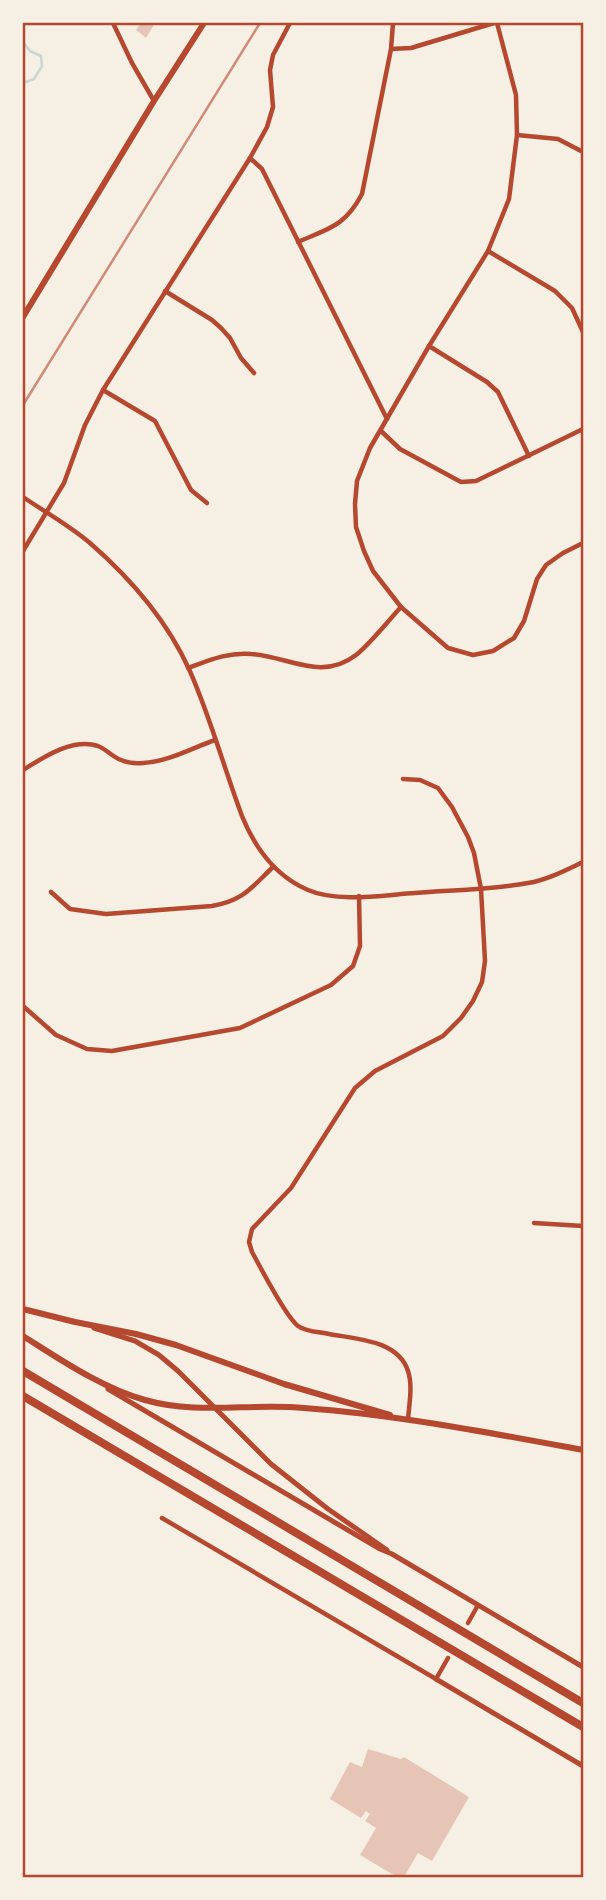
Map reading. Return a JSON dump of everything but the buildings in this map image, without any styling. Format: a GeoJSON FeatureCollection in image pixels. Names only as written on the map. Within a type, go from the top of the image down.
{"type":"FeatureCollection","features":[{"type":"Feature","properties":{"kind":"highway"},"geometry":{"type":"LineString","coordinates":[[23,1371],[583,1703]]}},
{"type":"Feature","properties":{"kind":"highway"},"geometry":{"type":"LineString","coordinates":[[23,1395],[583,1727]]}},
{"type":"Feature","properties":{"kind":"main road"},"geometry":{"type":"LineString","coordinates":[[23,317],[201,24]]}},
{"type":"Feature","properties":{"kind":"main road"},"geometry":{"type":"LineString","coordinates":[[23,1309],[176,1345],[284,1384],[408,1420]]}},
{"type":"Feature","properties":{"kind":"main road"},"geometry":{"type":"LineString","coordinates":[[23,1336],[119,1390],[165,1405],[189,1408],[303,1408],[408,1420],[583,1450]]}},
{"type":"Feature","properties":{"kind":"street"},"geometry":{"type":"LineString","coordinates":[[113,23],[154,100]]}},
{"type":"Feature","properties":{"kind":"street"},"geometry":{"type":"LineString","coordinates":[[23,551],[64,483],[85,425],[103,390],[267,127],[273,107],[270,69],[273,55],[290,23]]}},
{"type":"Feature","properties":{"kind":"street"},"geometry":{"type":"LineString","coordinates":[[298,242],[342,222],[354,210],[362,194],[391,49],[393,23]]}},
{"type":"Feature","properties":{"kind":"street"},"geometry":{"type":"LineString","coordinates":[[391,49],[411,48],[495,23],[516,95],[517,135],[509,199],[488,251],[370,448],[357,481],[356,527],[364,551],[373,571],[401,607],[448,648],[473,655],[494,651],[514,638],[524,621],[537,579],[546,565],[583,543]]}},
{"type":"Feature","properties":{"kind":"street"},"geometry":{"type":"LineString","coordinates":[[517,135],[558,139],[583,152]]}},
{"type":"Feature","properties":{"kind":"street"},"geometry":{"type":"LineString","coordinates":[[250,158],[262,169],[387,420]]}},
{"type":"Feature","properties":{"kind":"street"},"geometry":{"type":"LineString","coordinates":[[488,251],[555,291],[572,308],[583,332]]}},
{"type":"Feature","properties":{"kind":"street"},"geometry":{"type":"LineString","coordinates":[[165,291],[221,328],[254,373]]}},
{"type":"Feature","properties":{"kind":"street"},"geometry":{"type":"LineString","coordinates":[[429,346],[487,382],[498,392],[529,456]]}},
{"type":"Feature","properties":{"kind":"street"},"geometry":{"type":"LineString","coordinates":[[103,390],[155,421],[191,490],[207,503]]}},
{"type":"Feature","properties":{"kind":"street"},"geometry":{"type":"LineString","coordinates":[[381,431],[400,449],[461,482],[476,481],[583,429]]}},
{"type":"Feature","properties":{"kind":"street"},"geometry":{"type":"LineString","coordinates":[[23,497],[88,541],[118,570],[156,615],[188,668],[251,839],[273,867],[297,885],[323,895],[359,896],[481,889],[530,883],[583,862]]}},
{"type":"Feature","properties":{"kind":"street"},"geometry":{"type":"LineString","coordinates":[[188,668],[226,654],[254,654],[311,668],[340,664],[356,655],[401,607]]}},
{"type":"Feature","properties":{"kind":"street"},"geometry":{"type":"LineString","coordinates":[[23,769],[70,746],[100,746],[115,758],[141,763],[156,761],[215,740]]}},
{"type":"Feature","properties":{"kind":"street"},"geometry":{"type":"LineString","coordinates":[[403,779],[420,779],[438,788],[468,837],[481,889],[485,961],[482,982],[461,1018],[443,1036],[375,1071],[355,1088],[291,1188],[252,1229],[250,1242],[252,1252],[288,1314],[298,1326],[383,1346],[403,1360],[409,1373],[408,1420]]}},
{"type":"Feature","properties":{"kind":"street"},"geometry":{"type":"LineString","coordinates":[[51,892],[70,909],[106,914],[212,905],[229,902],[245,894],[273,867]]}},
{"type":"Feature","properties":{"kind":"street"},"geometry":{"type":"LineString","coordinates":[[23,1006],[56,1035],[87,1049],[112,1051],[240,1028],[331,985],[353,966],[360,946],[359,896]]}},
{"type":"Feature","properties":{"kind":"street"},"geometry":{"type":"LineString","coordinates":[[534,1223],[583,1226]]}},
{"type":"Feature","properties":{"kind":"street"},"geometry":{"type":"LineString","coordinates":[[75,1322],[146,1346],[178,1371],[271,1464],[392,1554]]}},
{"type":"Feature","properties":{"kind":"street"},"geometry":{"type":"LineString","coordinates":[[76,1368],[255,1477],[583,1667]]}},
{"type":"Feature","properties":{"kind":"street"},"geometry":{"type":"LineString","coordinates":[[162,1518],[583,1766]]}},
{"type":"Feature","properties":{"kind":"street"},"geometry":{"type":"LineString","coordinates":[[468,1623],[478,1605]]}},
{"type":"Feature","properties":{"kind":"street"},"geometry":{"type":"LineString","coordinates":[[436,1679],[448,1658]]}},
{"type":"Feature","properties":{"kind":"waterway"},"geometry":{"type":"LineString","coordinates":[[23,42],[30,51],[41,56],[42,66],[34,79],[23,83]]}},
{"type":"Feature","properties":{"kind":"railway"},"geometry":{"type":"LineString","coordinates":[[23,405],[260,23]]}}]}
